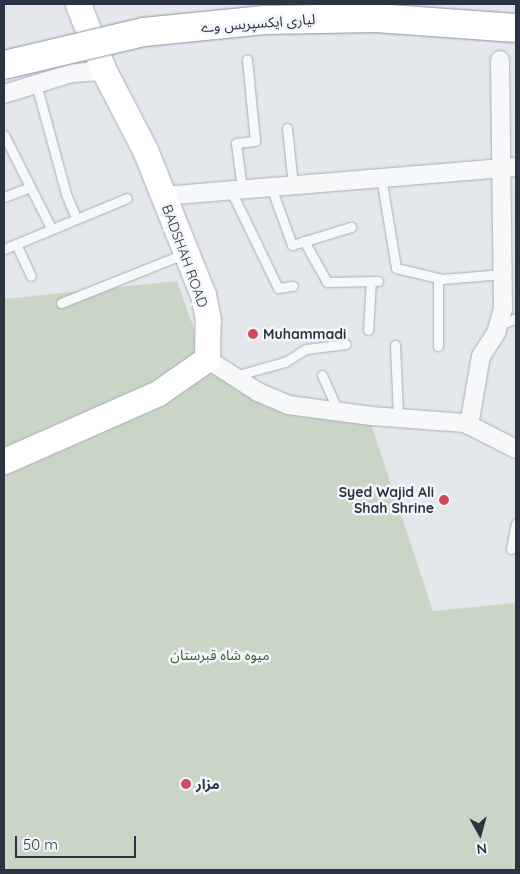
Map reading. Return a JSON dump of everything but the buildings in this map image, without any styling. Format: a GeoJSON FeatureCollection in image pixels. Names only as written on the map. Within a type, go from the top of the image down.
{"type":"FeatureCollection","features":[{"type":"Feature","properties":{"kind":"highway","name":"لیاری ایکسپریس وے"},"geometry":{"type":"LineString","coordinates":[[4,65],[144,32],[264,20],[376,18],[516,28]]}},
{"type":"Feature","properties":{"kind":"main road","name":"BADSHAH ROAD"},"geometry":{"type":"LineString","coordinates":[[78,4],[104,71],[145,150],[203,295],[208,320],[207,359]]}},
{"type":"Feature","properties":{"kind":"main road"},"geometry":{"type":"LineString","coordinates":[[4,461],[158,393],[207,359]]}},
{"type":"Feature","properties":{"kind":"street"},"geometry":{"type":"LineString","coordinates":[[469,425],[481,356],[498,326],[503,309],[509,167],[500,60]]}},
{"type":"Feature","properties":{"kind":"street"},"geometry":{"type":"LineString","coordinates":[[4,94],[72,73],[104,71]]}},
{"type":"Feature","properties":{"kind":"street"},"geometry":{"type":"LineString","coordinates":[[163,196],[509,167]]}},
{"type":"Feature","properties":{"kind":"street"},"geometry":{"type":"LineString","coordinates":[[207,359],[288,405],[469,425],[516,449]]}},
{"type":"Feature","properties":{"kind":"lane"},"geometry":{"type":"LineString","coordinates":[[247,59],[255,141],[236,143],[236,190],[278,288],[293,286]]}},
{"type":"Feature","properties":{"kind":"lane"},"geometry":{"type":"LineString","coordinates":[[36,84],[66,194],[76,218]]}},
{"type":"Feature","properties":{"kind":"lane"},"geometry":{"type":"LineString","coordinates":[[287,128],[293,185]]}},
{"type":"Feature","properties":{"kind":"lane"},"geometry":{"type":"LineString","coordinates":[[4,135],[51,228]]}},
{"type":"Feature","properties":{"kind":"lane"},"geometry":{"type":"LineString","coordinates":[[381,178],[396,268],[438,278],[503,274]]}},
{"type":"Feature","properties":{"kind":"lane"},"geometry":{"type":"LineString","coordinates":[[4,197],[30,187]]}},
{"type":"Feature","properties":{"kind":"lane"},"geometry":{"type":"LineString","coordinates":[[271,187],[292,244],[351,227]]}},
{"type":"Feature","properties":{"kind":"lane"},"geometry":{"type":"LineString","coordinates":[[4,249],[127,198]]}},
{"type":"Feature","properties":{"kind":"lane"},"geometry":{"type":"LineString","coordinates":[[304,241],[327,282],[375,281],[368,330]]}},
{"type":"Feature","properties":{"kind":"lane"},"geometry":{"type":"LineString","coordinates":[[16,244],[32,276]]}},
{"type":"Feature","properties":{"kind":"lane"},"geometry":{"type":"LineString","coordinates":[[62,303],[186,253]]}},
{"type":"Feature","properties":{"kind":"lane"},"geometry":{"type":"LineString","coordinates":[[438,278],[438,346]]}},
{"type":"Feature","properties":{"kind":"lane"},"geometry":{"type":"LineString","coordinates":[[498,326],[516,318]]}},
{"type":"Feature","properties":{"kind":"lane"},"geometry":{"type":"LineString","coordinates":[[234,376],[285,362],[306,349],[346,344]]}},
{"type":"Feature","properties":{"kind":"lane"},"geometry":{"type":"LineString","coordinates":[[395,345],[398,418]]}},
{"type":"Feature","properties":{"kind":"lane"},"geometry":{"type":"LineString","coordinates":[[322,375],[338,411]]}},
{"type":"Feature","properties":{"kind":"lane"},"geometry":{"type":"LineString","coordinates":[[511,549],[516,523]]}},
{"type":"Feature","properties":{"kind":"green space","name":"میوہ شاہ قبرستان"},"geometry":{"type":"Polygon","coordinates":[[[177,281],[198,340],[194,356],[282,411],[370,421],[433,611],[516,603],[516,870],[4,870],[4,299],[177,281]]]}},
{"type":"Feature","properties":{"kind":"place","name":"Muhammadi"},"geometry":{"type":"Point","coordinates":[253,334]}},
{"type":"Feature","properties":{"kind":"place","name":"Syed Wajid Ali Shah Shrine"},"geometry":{"type":"Point","coordinates":[444,500]}},
{"type":"Feature","properties":{"kind":"place","name":"مزار"},"geometry":{"type":"Point","coordinates":[186,784]}}]}
